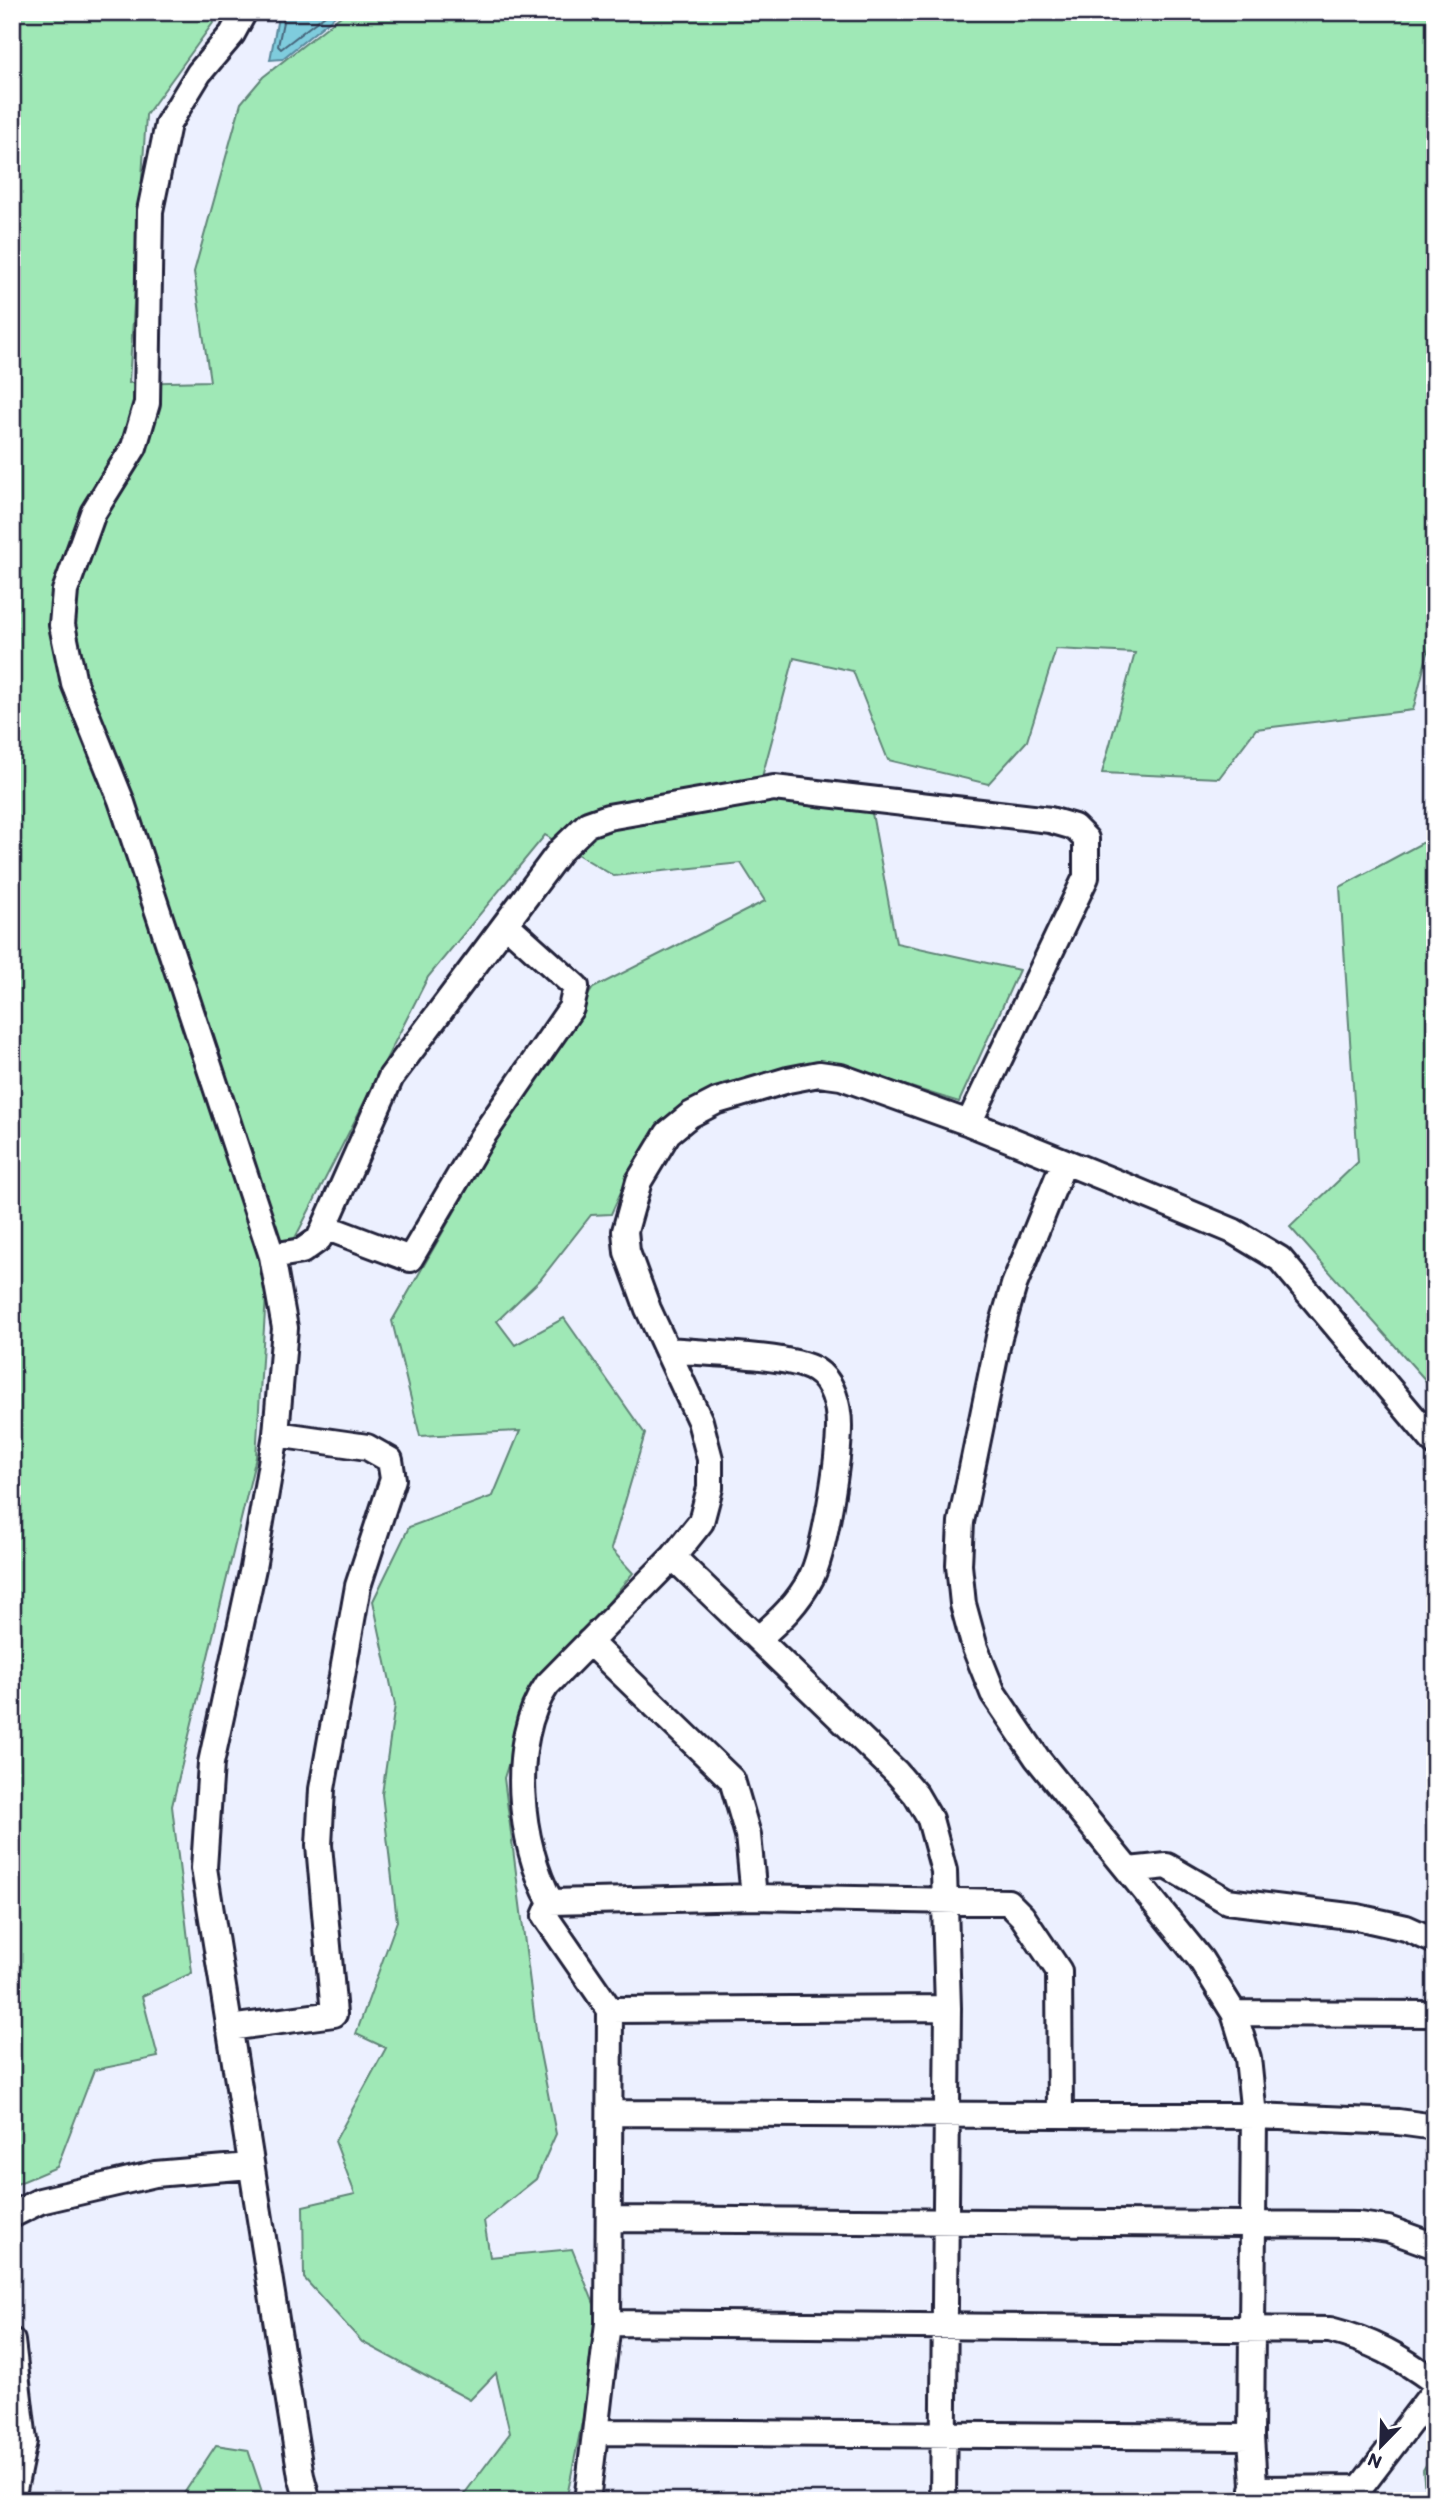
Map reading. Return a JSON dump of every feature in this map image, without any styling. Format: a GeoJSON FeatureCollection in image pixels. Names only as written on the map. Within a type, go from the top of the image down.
{"type":"FeatureCollection","features":[{"type":"Feature","properties":{"kind":"street"},"geometry":{"type":"LineString","coordinates":[[244,12],[232,34],[199,73],[168,124],[150,211],[147,403],[134,447],[93,513],[65,591],[62,625],[74,683],[121,800],[272,1256],[285,1328],[276,1434],[210,1777],[204,1868],[250,2166],[301,2476],[308,2501]]}},
{"type":"Feature","properties":{"kind":"street"},"geometry":{"type":"LineString","coordinates":[[272,1256],[302,1251],[319,1239],[391,1077],[561,850],[588,824],[608,817],[774,788],[1050,820],[1074,827],[1086,839],[1086,877],[969,1123]]}},
{"type":"Feature","properties":{"kind":"street"},"geometry":{"type":"LineString","coordinates":[[325,1227],[410,1259],[482,1137],[571,1009],[576,987],[506,924]]}},
{"type":"Feature","properties":{"kind":"street"},"geometry":{"type":"LineString","coordinates":[[587,2501],[608,2323],[611,2219],[610,2010],[545,1916],[551,1902],[533,1864],[523,1749],[535,1702],[547,1685],[673,1557],[701,1521],[710,1488],[710,1459],[700,1422],[636,1280],[627,1252],[625,1231],[639,1181],[651,1157],[668,1133],[690,1115],[718,1101],[819,1074],[866,1084],[969,1123],[1233,1231],[1280,1259],[1435,1443]]}},
{"type":"Feature","properties":{"kind":"street"},"geometry":{"type":"LineString","coordinates":[[1064,1162],[1014,1285],[999,1337],[961,1522],[963,1604],[975,1648],[993,1692],[1037,1758],[1201,1959],[1234,2012],[1248,2058],[1254,2116],[1251,2437],[1254,2495],[1362,2494],[1435,2390]]}},
{"type":"Feature","properties":{"kind":"street"},"geometry":{"type":"LineString","coordinates":[[667,1350],[793,1361],[816,1370],[830,1383],[839,1426],[820,1551],[801,1597],[759,1638]]}},
{"type":"Feature","properties":{"kind":"street"},"geometry":{"type":"LineString","coordinates":[[229,2028],[334,2014],[319,1845],[322,1789],[358,1586],[393,1479],[390,1460],[367,1447],[276,1434]]}},
{"type":"Feature","properties":{"kind":"street"},"geometry":{"type":"LineString","coordinates":[[673,1557],[759,1638],[916,1795],[939,1844],[944,1871],[948,2008],[943,2501]]}},
{"type":"Feature","properties":{"kind":"street"},"geometry":{"type":"LineString","coordinates":[[589,1642],[732,1780],[748,1835],[754,1897]]}},
{"type":"Feature","properties":{"kind":"street"},"geometry":{"type":"LineString","coordinates":[[1129,1870],[1167,1866],[1227,1902],[1357,1917],[1406,1928],[1435,1941]]}},
{"type":"Feature","properties":{"kind":"street"},"geometry":{"type":"LineString","coordinates":[[551,1902],[754,1897],[1008,1902],[1022,1916],[1059,1971],[1060,2114]]}},
{"type":"Feature","properties":{"kind":"street"},"geometry":{"type":"LineString","coordinates":[[610,2010],[948,2008]]}},
{"type":"Feature","properties":{"kind":"street"},"geometry":{"type":"LineString","coordinates":[[1234,2012],[1435,2014]]}},
{"type":"Feature","properties":{"kind":"street"},"geometry":{"type":"LineString","coordinates":[[611,2113],[1254,2116],[1398,2122],[1435,2127]]}},
{"type":"Feature","properties":{"kind":"street"},"geometry":{"type":"LineString","coordinates":[[12,2215],[40,2201],[155,2174],[250,2166]]}},
{"type":"Feature","properties":{"kind":"street"},"geometry":{"type":"LineString","coordinates":[[611,2219],[1252,2222],[1358,2225],[1388,2229],[1435,2246]]}},
{"type":"Feature","properties":{"kind":"street"},"geometry":{"type":"LineString","coordinates":[[608,2323],[1252,2327],[1329,2330],[1365,2339],[1392,2352],[1435,2382]]}},
{"type":"Feature","properties":{"kind":"street"},"geometry":{"type":"LineString","coordinates":[[12,2341],[24,2441],[12,2499]]}},
{"type":"Feature","properties":{"kind":"street"},"geometry":{"type":"LineString","coordinates":[[596,2432],[1251,2437]]}},
{"type":"Feature","properties":{"kind":"green space"},"geometry":{"type":"Polygon","coordinates":[[[12,12],[221,12],[146,115],[129,383],[210,381],[194,272],[241,103],[263,77],[346,12],[1435,12],[1435,625],[1413,710],[1256,729],[1219,778],[1102,773],[1135,653],[1056,649],[1027,741],[988,784],[888,760],[853,671],[794,658],[759,788],[869,797],[896,943],[1019,970],[959,1102],[856,1070],[817,1068],[725,1083],[677,1113],[635,1161],[611,1214],[591,1215],[540,1280],[497,1321],[515,1345],[564,1318],[645,1434],[611,1549],[633,1573],[529,1698],[504,1778],[537,2038],[556,2134],[536,2179],[484,2221],[490,2257],[572,2249],[602,2324],[566,2501],[459,2501],[510,2433],[496,2373],[470,2400],[362,2342],[304,2278],[303,2206],[355,2194],[335,2141],[386,2048],[356,2034],[397,1921],[382,1794],[395,1705],[373,1601],[409,1527],[493,1496],[520,1431],[420,1436],[392,1321],[527,1085],[593,988],[765,901],[741,863],[614,876],[545,835],[428,977],[266,1295],[256,1457],[172,1806],[192,1973],[142,1996],[158,2057],[94,2070],[57,2167],[12,2186],[12,12]]]}},
{"type":"Feature","properties":{"kind":"green space"},"geometry":{"type":"Polygon","coordinates":[[[1435,836],[1435,1391],[1290,1227],[1358,1162],[1340,887],[1435,836]]]}},
{"type":"Feature","properties":{"kind":"green space"},"geometry":{"type":"Polygon","coordinates":[[[216,2445],[248,2450],[265,2501],[179,2501],[216,2445]]]}},
{"type":"Feature","properties":{"kind":"green space"},"geometry":{"type":"Polygon","coordinates":[[[1435,2451],[1435,2501],[1426,2501],[1423,2470],[1435,2451]]]}},
{"type":"Feature","properties":{"kind":"water"},"geometry":{"type":"Polygon","coordinates":[[[279,12],[340,12],[282,59],[270,60],[279,12]]]}}]}
